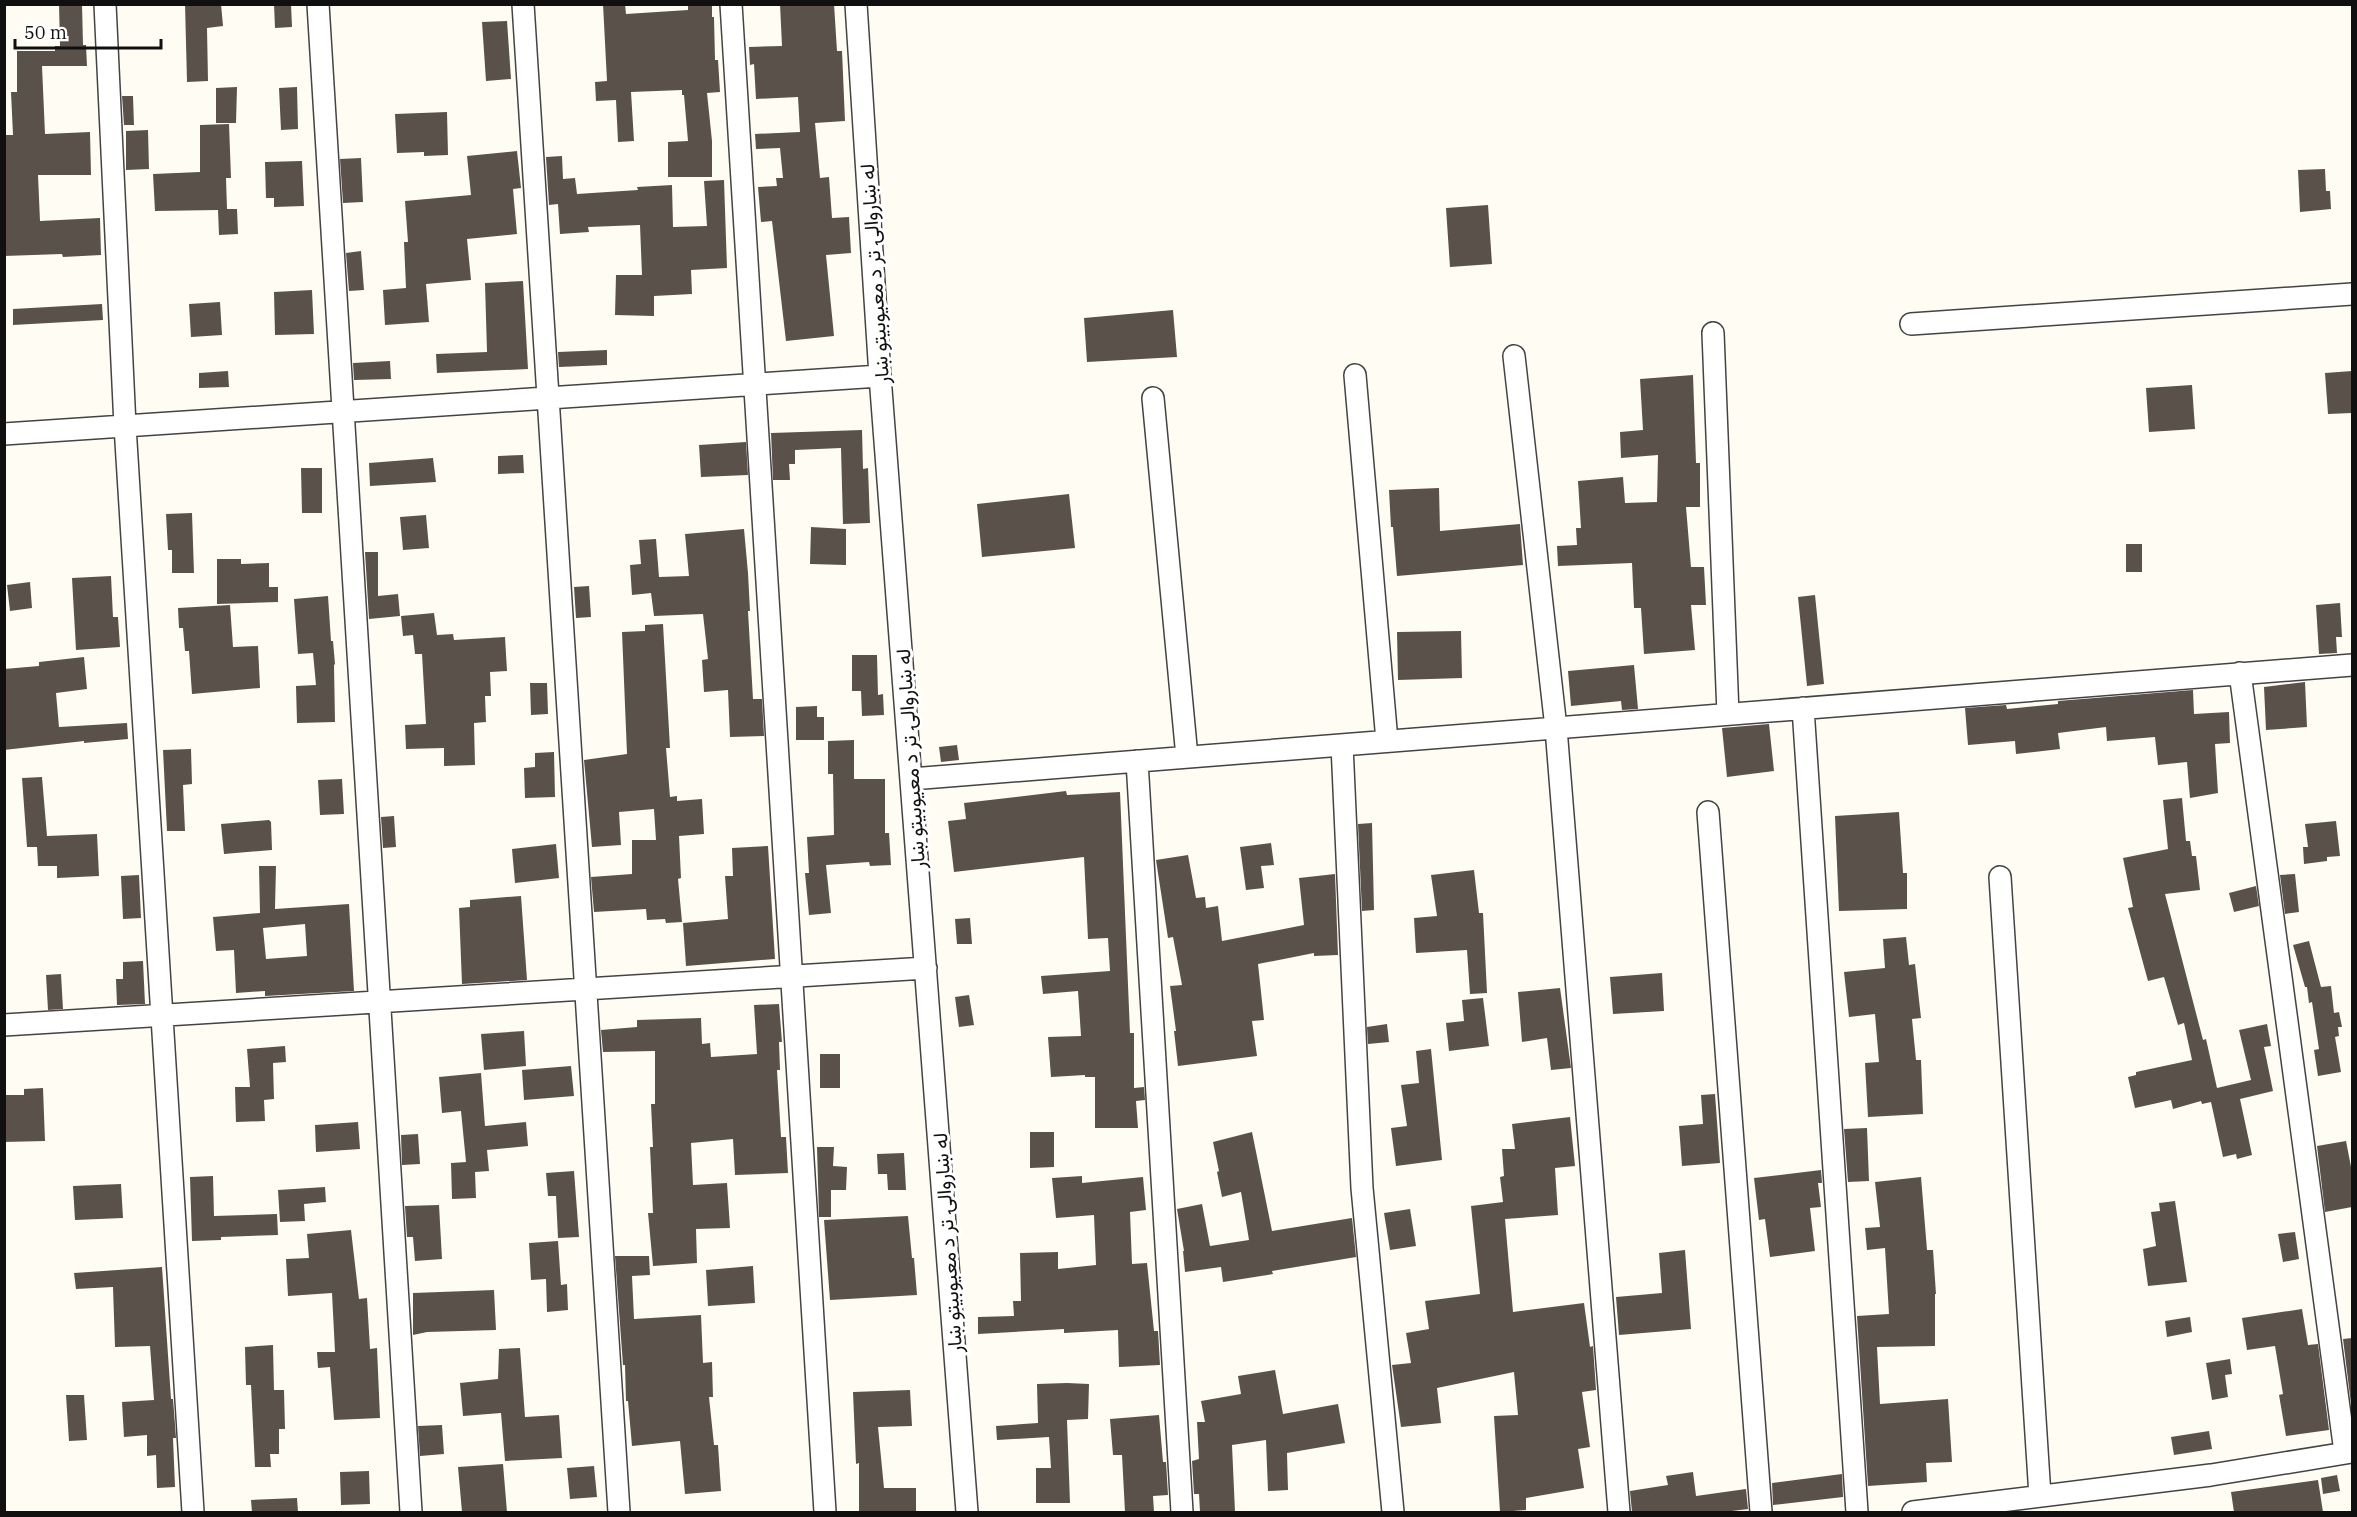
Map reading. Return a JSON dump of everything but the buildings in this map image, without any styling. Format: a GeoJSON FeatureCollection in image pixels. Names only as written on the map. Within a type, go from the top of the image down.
{"type":"FeatureCollection","features":[{"type":"Feature","properties":{"kind":"street"},"geometry":{"type":"LineString","coordinates":[[105,4],[125,426],[193,1512]]}},
{"type":"Feature","properties":{"kind":"street"},"geometry":{"type":"LineString","coordinates":[[318,4],[411,1512]]}},
{"type":"Feature","properties":{"kind":"street"},"geometry":{"type":"LineString","coordinates":[[523,4],[550,398],[619,1512]]}},
{"type":"Feature","properties":{"kind":"street"},"geometry":{"type":"LineString","coordinates":[[731,4],[825,1512]]}},
{"type":"Feature","properties":{"kind":"street","name":"له ښاروالۍ تر د معیوبیتو ښار"},"geometry":{"type":"LineString","coordinates":[[856,4],[880,376],[967,1512]]}},
{"type":"Feature","properties":{"kind":"street"},"geometry":{"type":"LineString","coordinates":[[1911,324],[2352,294]]}},
{"type":"Feature","properties":{"kind":"street"},"geometry":{"type":"LineString","coordinates":[[1713,333],[1728,714]]}},
{"type":"Feature","properties":{"kind":"street"},"geometry":{"type":"LineString","coordinates":[[1514,356],[1556,728],[1619,1512]]}},
{"type":"Feature","properties":{"kind":"street"},"geometry":{"type":"LineString","coordinates":[[1355,375],[1387,741]]}},
{"type":"Feature","properties":{"kind":"street"},"geometry":{"type":"LineString","coordinates":[[4,434],[880,376]]}},
{"type":"Feature","properties":{"kind":"street"},"geometry":{"type":"LineString","coordinates":[[1153,398],[1187,757]]}},
{"type":"Feature","properties":{"kind":"street"},"geometry":{"type":"LineString","coordinates":[[911,779],[2352,664]]}},
{"type":"Feature","properties":{"kind":"street"},"geometry":{"type":"LineString","coordinates":[[1914,1512],[2211,1475],[2349,1452],[2240,674]]}},
{"type":"Feature","properties":{"kind":"street"},"geometry":{"type":"LineString","coordinates":[[1803,708],[1857,1512]]}},
{"type":"Feature","properties":{"kind":"street"},"geometry":{"type":"LineString","coordinates":[[1342,745],[1362,1188],[1393,1512]]}},
{"type":"Feature","properties":{"kind":"street"},"geometry":{"type":"LineString","coordinates":[[1137,761],[1182,1512]]}},
{"type":"Feature","properties":{"kind":"street"},"geometry":{"type":"LineString","coordinates":[[1708,812],[1761,1512]]}},
{"type":"Feature","properties":{"kind":"street"},"geometry":{"type":"LineString","coordinates":[[2000,877],[2040,1496]]}},
{"type":"Feature","properties":{"kind":"street"},"geometry":{"type":"LineString","coordinates":[[4,1025],[926,968]]}}]}
